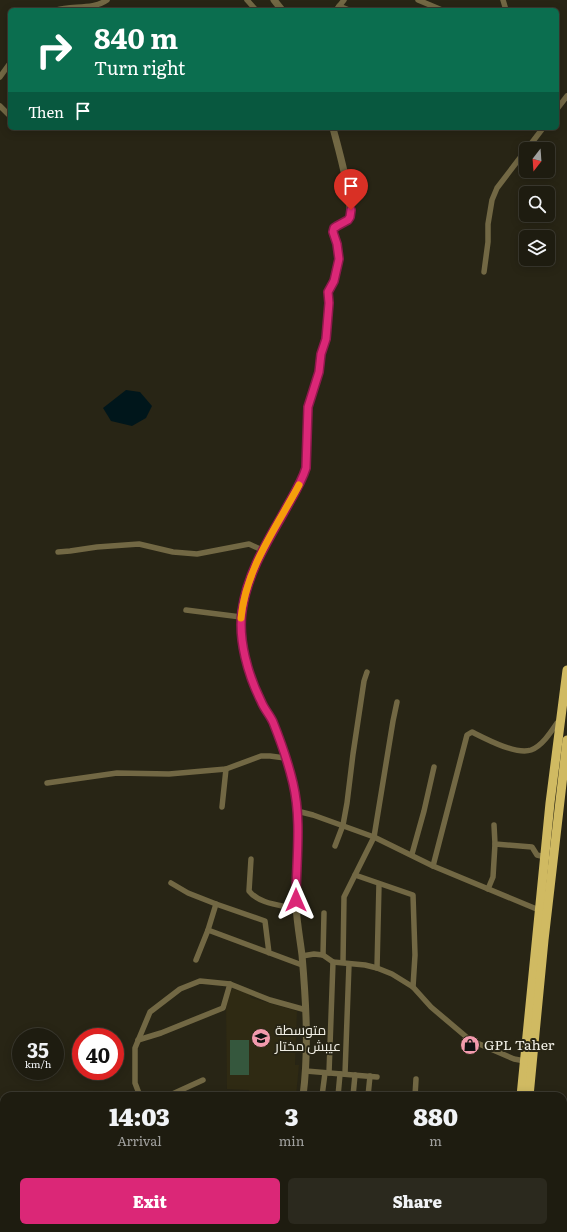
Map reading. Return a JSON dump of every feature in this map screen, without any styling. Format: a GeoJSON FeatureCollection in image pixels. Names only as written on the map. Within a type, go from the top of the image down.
{"type":"FeatureCollection","features":[{"type":"Feature","properties":{"kind":"highway"},"geometry":{"type":"LineString","coordinates":[[521,1092],[539,910],[567,670]]}},
{"type":"Feature","properties":{"kind":"highway"},"geometry":{"type":"LineString","coordinates":[[529,1092],[545,932],[567,740]]}},
{"type":"Feature","properties":{"kind":"street"},"geometry":{"type":"LineString","coordinates":[[63,8],[101,4],[107,0]]}},
{"type":"Feature","properties":{"kind":"street"},"geometry":{"type":"LineString","coordinates":[[247,0],[254,8]]}},
{"type":"Feature","properties":{"kind":"street"},"geometry":{"type":"LineString","coordinates":[[274,0],[280,8]]}},
{"type":"Feature","properties":{"kind":"street"},"geometry":{"type":"LineString","coordinates":[[337,8],[344,0]]}},
{"type":"Feature","properties":{"kind":"street"},"geometry":{"type":"LineString","coordinates":[[418,0],[437,8]]}},
{"type":"Feature","properties":{"kind":"street"},"geometry":{"type":"LineString","coordinates":[[0,77],[8,66]]}},
{"type":"Feature","properties":{"kind":"street"},"geometry":{"type":"LineString","coordinates":[[559,106],[567,96]]}},
{"type":"Feature","properties":{"kind":"street"},"geometry":{"type":"LineString","coordinates":[[0,106],[8,114]]}},
{"type":"Feature","properties":{"kind":"street"},"geometry":{"type":"LineString","coordinates":[[304,1092],[308,1031],[302,956],[296,909],[297,811],[293,784],[285,758],[272,721],[261,701],[252,679],[240,631],[246,590],[256,563],[291,501],[306,468],[308,407],[319,372],[321,354],[326,334],[329,303],[328,292],[334,281],[339,259],[337,244],[333,232],[334,228],[344,223],[350,217],[348,189],[333,130]]}},
{"type":"Feature","properties":{"kind":"street"},"geometry":{"type":"LineString","coordinates":[[532,142],[541,130]]}},
{"type":"Feature","properties":{"kind":"street"},"geometry":{"type":"LineString","coordinates":[[484,272],[488,242],[488,224],[492,200],[497,188],[519,158]]}},
{"type":"Feature","properties":{"kind":"street"},"geometry":{"type":"LineString","coordinates":[[58,552],[139,544],[173,552],[197,554],[249,544],[262,550]]}},
{"type":"Feature","properties":{"kind":"street"},"geometry":{"type":"LineString","coordinates":[[186,610],[241,617]]}},
{"type":"Feature","properties":{"kind":"street"},"geometry":{"type":"LineString","coordinates":[[334,846],[343,825],[364,680],[367,672]]}},
{"type":"Feature","properties":{"kind":"street"},"geometry":{"type":"LineString","coordinates":[[343,962],[344,897],[374,837],[397,702]]}},
{"type":"Feature","properties":{"kind":"street"},"geometry":{"type":"LineString","coordinates":[[433,866],[467,735],[472,732],[503,746],[521,750],[531,750],[544,740],[557,723],[561,722]]}},
{"type":"Feature","properties":{"kind":"street"},"geometry":{"type":"LineString","coordinates":[[48,783],[117,773],[169,774],[226,769],[261,756],[285,758]]}},
{"type":"Feature","properties":{"kind":"street"},"geometry":{"type":"LineString","coordinates":[[412,854],[434,767]]}},
{"type":"Feature","properties":{"kind":"street"},"geometry":{"type":"LineString","coordinates":[[222,807],[226,769]]}},
{"type":"Feature","properties":{"kind":"street"},"geometry":{"type":"LineString","coordinates":[[297,811],[343,825],[374,837],[412,854],[433,866],[539,910]]}},
{"type":"Feature","properties":{"kind":"street"},"geometry":{"type":"LineString","coordinates":[[488,889],[493,877],[495,844],[494,825]]}},
{"type":"Feature","properties":{"kind":"street"},"geometry":{"type":"LineString","coordinates":[[495,844],[532,847],[537,855],[545,858]]}},
{"type":"Feature","properties":{"kind":"street"},"geometry":{"type":"LineString","coordinates":[[251,859],[249,891],[252,895],[258,899],[296,909]]}},
{"type":"Feature","properties":{"kind":"street"},"geometry":{"type":"LineString","coordinates":[[355,875],[413,895],[415,955],[413,987]]}},
{"type":"Feature","properties":{"kind":"street"},"geometry":{"type":"LineString","coordinates":[[171,883],[188,893],[265,921],[269,953]]}},
{"type":"Feature","properties":{"kind":"street"},"geometry":{"type":"LineString","coordinates":[[377,968],[379,884]]}},
{"type":"Feature","properties":{"kind":"street"},"geometry":{"type":"LineString","coordinates":[[196,960],[208,930],[216,904]]}},
{"type":"Feature","properties":{"kind":"street"},"geometry":{"type":"LineString","coordinates":[[323,955],[324,914]]}},
{"type":"Feature","properties":{"kind":"street"},"geometry":{"type":"LineString","coordinates":[[208,930],[302,965]]}},
{"type":"Feature","properties":{"kind":"street"},"geometry":{"type":"LineString","coordinates":[[302,956],[314,954],[323,955],[333,962],[343,962],[377,968],[392,974],[413,987],[431,1008],[470,1040],[514,1059],[525,1061]]}},
{"type":"Feature","properties":{"kind":"street"},"geometry":{"type":"LineString","coordinates":[[323,1092],[327,1073],[333,962]]}},
{"type":"Feature","properties":{"kind":"street"},"geometry":{"type":"LineString","coordinates":[[339,1092],[343,1074],[350,964]]}},
{"type":"Feature","properties":{"kind":"street"},"geometry":{"type":"LineString","coordinates":[[138,1092],[135,1083],[135,1048],[138,1040],[150,1012],[180,989],[200,981],[230,984],[270,1000],[306,1010]]}},
{"type":"Feature","properties":{"kind":"street"},"geometry":{"type":"LineString","coordinates":[[138,1040],[161,1033],[223,1008],[230,984]]}},
{"type":"Feature","properties":{"kind":"street"},"geometry":{"type":"LineString","coordinates":[[306,1071],[377,1077]]}},
{"type":"Feature","properties":{"kind":"street"},"geometry":{"type":"LineString","coordinates":[[353,1092],[355,1075]]}},
{"type":"Feature","properties":{"kind":"street"},"geometry":{"type":"LineString","coordinates":[[368,1092],[370,1076]]}},
{"type":"Feature","properties":{"kind":"street"},"geometry":{"type":"LineString","coordinates":[[415,1092],[416,1079]]}},
{"type":"Feature","properties":{"kind":"street"},"geometry":{"type":"LineString","coordinates":[[177,1092],[203,1080]]}},
{"type":"Feature","properties":{"kind":"shaded area","name":"متوسطة عيبش مختار"},"geometry":{"type":"Polygon","coordinates":[[[232,989],[249,993],[251,998],[297,1011],[295,1065],[299,1065],[296,1092],[250,1092],[249,1090],[227,1089],[226,1002],[232,989]]]}},
{"type":"Feature","properties":{"kind":"green space"},"geometry":{"type":"Polygon","coordinates":[[[230,1040],[249,1040],[249,1075],[230,1075],[230,1040]]]}},
{"type":"Feature","properties":{"kind":"water"},"geometry":{"type":"Polygon","coordinates":[[[126,390],[140,392],[152,406],[146,418],[132,426],[111,421],[103,408],[126,390]]]}},
{"type":"Feature","properties":{"kind":"slow traffic"},"geometry":{"type":"LineString","coordinates":[[241,618],[243,600],[256,563],[299,485]]}},
{"type":"Feature","properties":{"kind":"place","name":"متوسطة عيبش مختار"},"geometry":{"type":"Point","coordinates":[261,1038]}},
{"type":"Feature","properties":{"kind":"place","name":"GPL Taher"},"geometry":{"type":"Point","coordinates":[470,1045]}},
{"type":"Feature","properties":{"kind":"route"},"geometry":{"type":"LineString","coordinates":[[296,900],[298,831],[293,784],[272,721],[261,701],[252,679],[240,631],[241,617],[243,600],[256,563],[291,501],[306,468],[308,407],[319,372],[321,354],[326,339],[329,303],[328,292],[334,281],[339,259],[337,244],[333,232],[334,228],[348,220],[351,210]]}}]}
